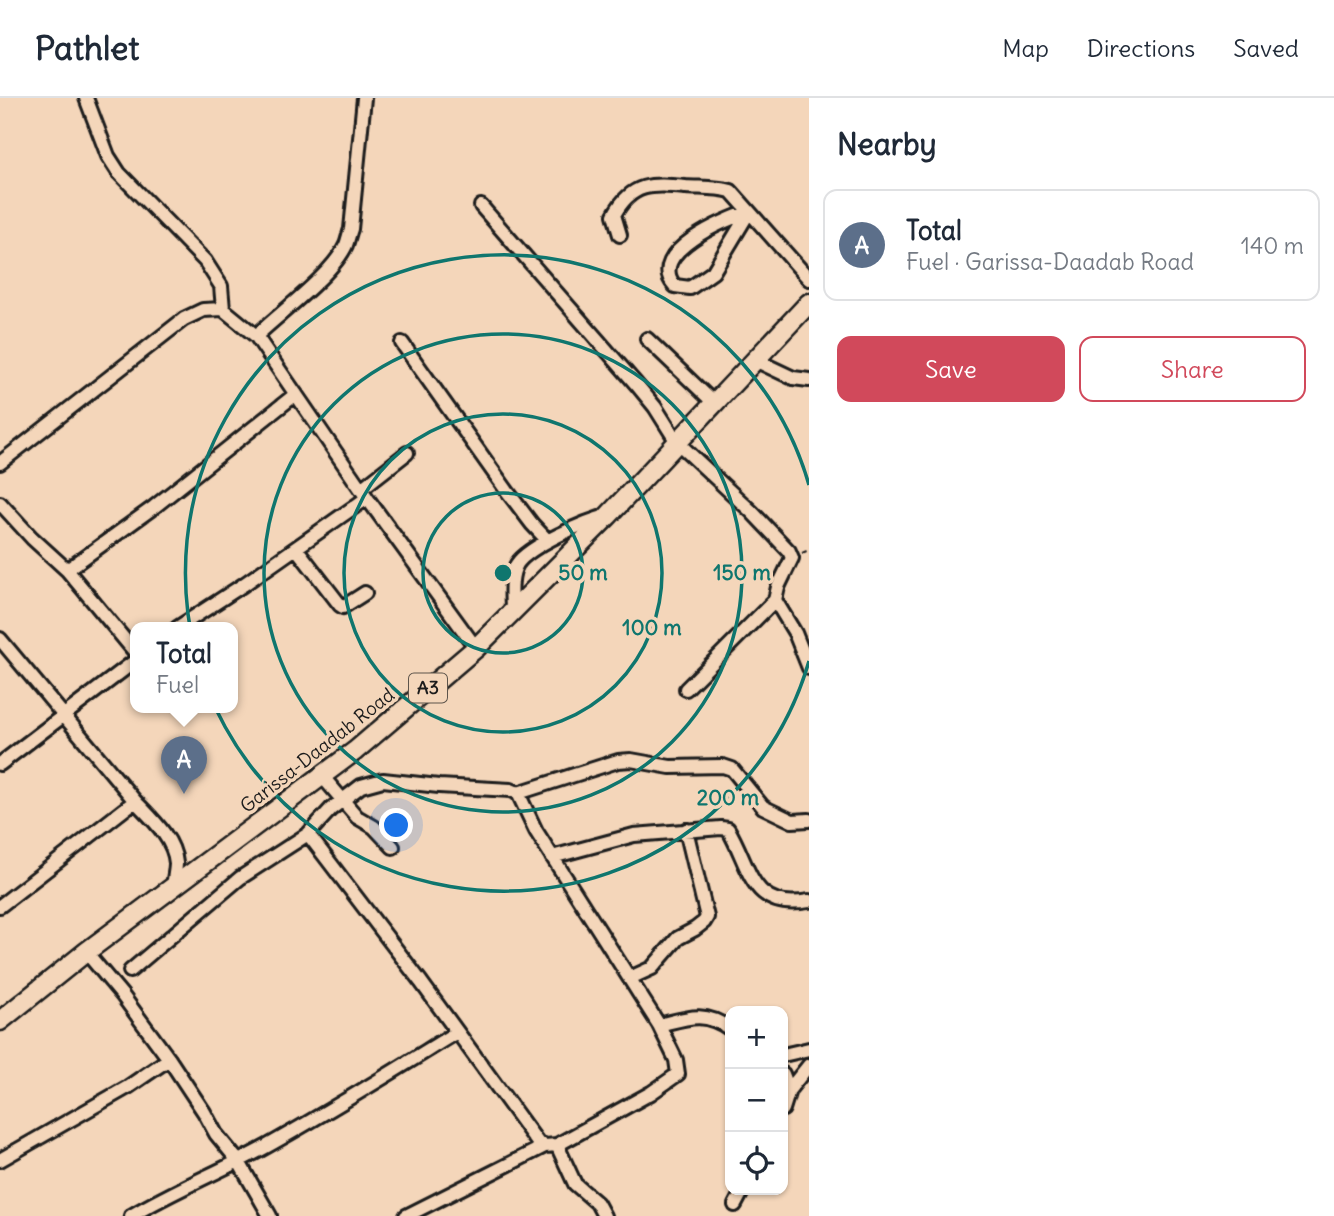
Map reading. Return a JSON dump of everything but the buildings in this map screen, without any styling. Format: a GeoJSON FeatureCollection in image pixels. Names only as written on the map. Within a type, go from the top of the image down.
{"type":"FeatureCollection","features":[{"type":"Feature","properties":{"kind":"highway","name":"Garissa-Daadab Road"},"geometry":{"type":"LineString","coordinates":[[0,1021],[86,952],[322,776],[476,648],[608,516],[809,303]]}},
{"type":"Feature","properties":{"kind":"street"},"geometry":{"type":"LineString","coordinates":[[86,98],[108,156],[119,173],[205,261],[221,286],[223,309]]}},
{"type":"Feature","properties":{"kind":"street"},"geometry":{"type":"LineString","coordinates":[[256,336],[321,277],[346,245],[351,229],[364,98]]}},
{"type":"Feature","properties":{"kind":"street"},"geometry":{"type":"LineString","coordinates":[[620,235],[614,215],[629,194],[638,188],[660,184],[718,187],[731,191],[809,279]]}},
{"type":"Feature","properties":{"kind":"street"},"geometry":{"type":"LineString","coordinates":[[481,206],[637,385],[677,442],[752,512],[789,551],[792,558],[775,600],[686,690]]}},
{"type":"Feature","properties":{"kind":"street"},"geometry":{"type":"LineString","coordinates":[[749,212],[713,272],[704,281],[690,288],[675,286],[669,280],[667,273],[670,263],[696,236],[720,221],[749,212]]}},
{"type":"Feature","properties":{"kind":"street"},"geometry":{"type":"LineString","coordinates":[[0,463],[184,319],[203,310],[223,309],[256,336],[364,493],[476,648]]}},
{"type":"Feature","properties":{"kind":"street"},"geometry":{"type":"LineString","coordinates":[[647,339],[714,403]]}},
{"type":"Feature","properties":{"kind":"street"},"geometry":{"type":"LineString","coordinates":[[402,343],[515,502],[548,541]]}},
{"type":"Feature","properties":{"kind":"street"},"geometry":{"type":"LineString","coordinates":[[755,360],[793,378],[809,380]]}},
{"type":"Feature","properties":{"kind":"street"},"geometry":{"type":"LineString","coordinates":[[67,570],[154,507],[296,394]]}},
{"type":"Feature","properties":{"kind":"street"},"geometry":{"type":"LineString","coordinates":[[186,622],[296,548],[364,493],[407,453]]}},
{"type":"Feature","properties":{"kind":"street"},"geometry":{"type":"LineString","coordinates":[[0,503],[39,545],[67,570],[130,646]]}},
{"type":"Feature","properties":{"kind":"street"},"geometry":{"type":"LineString","coordinates":[[512,612],[516,565],[528,552],[592,520],[608,516]]}},
{"type":"Feature","properties":{"kind":"street"},"geometry":{"type":"LineString","coordinates":[[296,548],[340,605],[347,605],[365,593]]}},
{"type":"Feature","properties":{"kind":"street"},"geometry":{"type":"LineString","coordinates":[[775,600],[795,633],[809,668]]}},
{"type":"Feature","properties":{"kind":"street"},"geometry":{"type":"LineString","coordinates":[[0,639],[162,831],[172,848],[176,863],[173,886]]}},
{"type":"Feature","properties":{"kind":"street"},"geometry":{"type":"LineString","coordinates":[[0,764],[130,665]]}},
{"type":"Feature","properties":{"kind":"street"},"geometry":{"type":"LineString","coordinates":[[130,971],[240,878],[308,834],[342,800],[362,786],[383,780],[511,790],[518,793],[618,761],[631,760],[670,767],[723,766],[732,769],[763,807],[792,821],[809,820]]}},
{"type":"Feature","properties":{"kind":"street"},"geometry":{"type":"LineString","coordinates":[[322,776],[357,817],[374,827],[393,847]]}},
{"type":"Feature","properties":{"kind":"street"},"geometry":{"type":"LineString","coordinates":[[406,1216],[551,1146],[651,1093],[678,1073],[676,1060],[659,1025],[536,831],[518,793]]}},
{"type":"Feature","properties":{"kind":"street"},"geometry":{"type":"LineString","coordinates":[[0,906],[135,801]]}},
{"type":"Feature","properties":{"kind":"street"},"geometry":{"type":"LineString","coordinates":[[552,857],[634,835],[728,829],[753,884],[775,900],[790,904],[809,901]]}},
{"type":"Feature","properties":{"kind":"street"},"geometry":{"type":"LineString","coordinates":[[630,978],[652,968],[678,938],[695,929],[707,917],[686,830]]}},
{"type":"Feature","properties":{"kind":"street"},"geometry":{"type":"LineString","coordinates":[[308,834],[538,1143],[551,1146],[575,1184],[597,1203],[604,1216]]}},
{"type":"Feature","properties":{"kind":"street"},"geometry":{"type":"LineString","coordinates":[[86,952],[169,1059],[216,1134],[239,1162],[270,1216]]}},
{"type":"Feature","properties":{"kind":"street"},"geometry":{"type":"LineString","coordinates":[[659,1025],[694,1017],[719,1021],[725,1025]]}},
{"type":"Feature","properties":{"kind":"street"},"geometry":{"type":"LineString","coordinates":[[131,1216],[165,1196],[239,1162],[457,1032]]}},
{"type":"Feature","properties":{"kind":"street"},"geometry":{"type":"LineString","coordinates":[[788,1054],[809,1049]]}},
{"type":"Feature","properties":{"kind":"street"},"geometry":{"type":"LineString","coordinates":[[0,1160],[128,1087],[169,1059]]}},
{"type":"Feature","properties":{"kind":"street"},"geometry":{"type":"LineString","coordinates":[[788,1093],[809,1065]]}},
{"type":"Feature","properties":{"kind":"street"},"geometry":{"type":"LineString","coordinates":[[735,1205],[740,1195]]}},
{"type":"Feature","properties":{"kind":"place","name":"Total"},"geometry":{"type":"Point","coordinates":[184,794]}}]}
